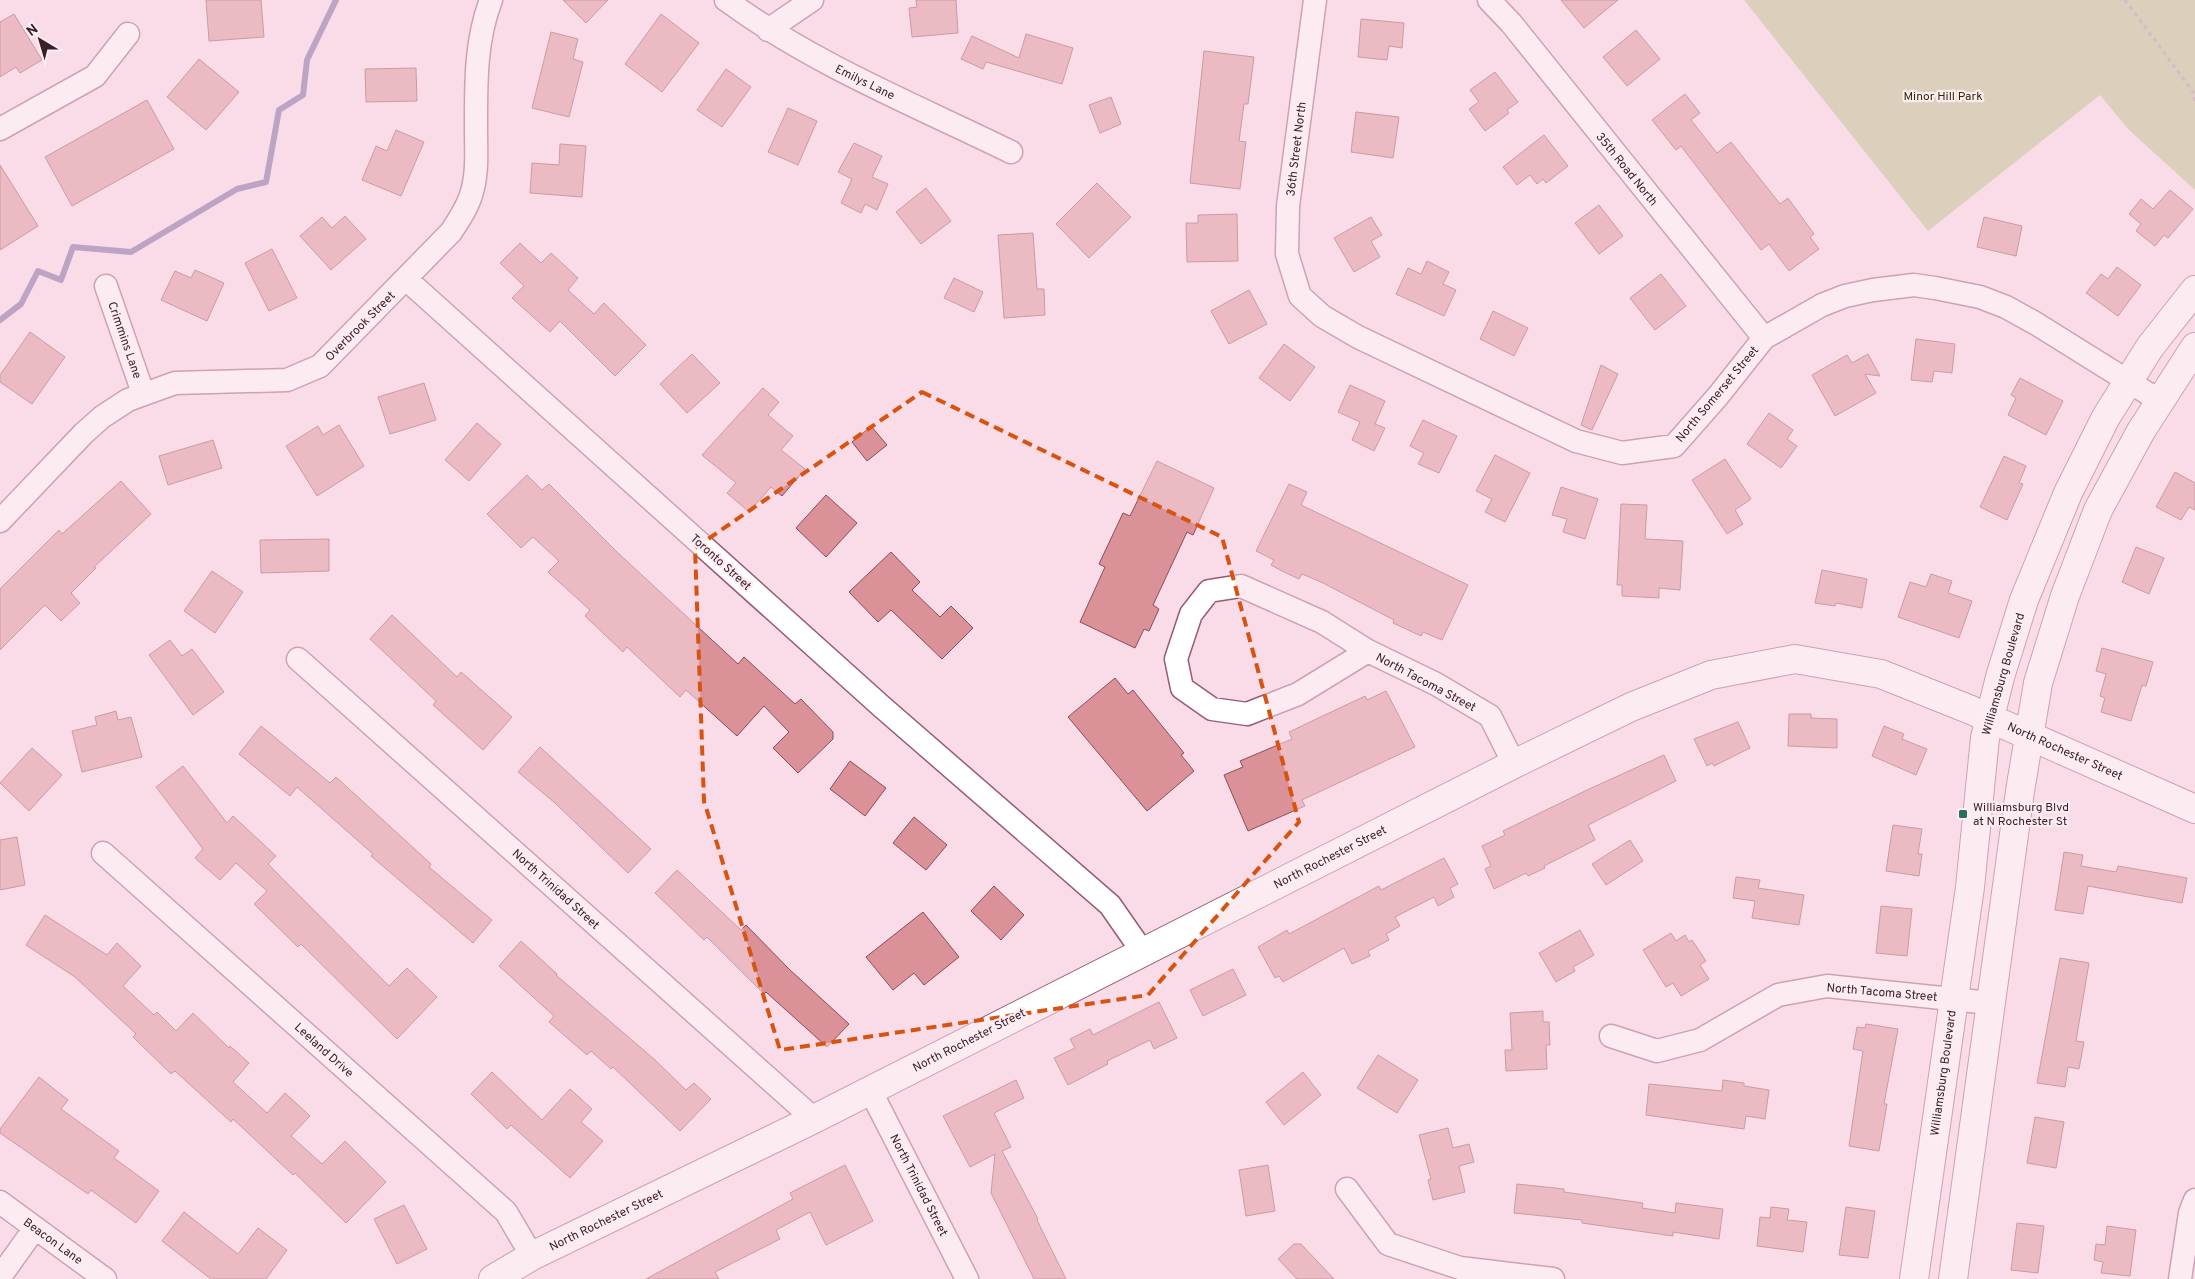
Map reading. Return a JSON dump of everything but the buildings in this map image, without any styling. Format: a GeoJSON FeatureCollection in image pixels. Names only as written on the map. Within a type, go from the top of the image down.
{"type":"FeatureCollection","features":[{"type":"Feature","properties":{"kind":"main road","name":"Williamsburg Boulevard"},"geometry":{"type":"LineString","coordinates":[[1914,1279],[1970,887],[1985,738],[1990,718],[2024,600],[2068,493],[2106,417],[2150,347],[2195,290]]}},
{"type":"Feature","properties":{"kind":"main road"},"geometry":{"type":"LineString","coordinates":[[1953,1279],[1990,1002],[2038,683],[2065,596],[2098,510],[2160,401],[2195,348]]}},
{"type":"Feature","properties":{"kind":"main road","name":"North Rochester Street"},"geometry":{"type":"LineString","coordinates":[[493,1279],[532,1256],[814,1119],[1514,764],[1630,707],[1711,675],[1795,659],[1881,674],[1990,718],[2195,809]]}},
{"type":"Feature","properties":{"kind":"street","name":"Overbrook Street"},"geometry":{"type":"LineString","coordinates":[[0,520],[84,433],[121,404],[143,393],[175,384],[287,380],[320,366],[451,232],[465,210],[472,193],[476,167],[476,77],[480,37],[491,0]]}},
{"type":"Feature","properties":{"kind":"street","name":"Emilys Lane"},"geometry":{"type":"LineString","coordinates":[[726,0],[768,30],[828,64],[1011,152]]}},
{"type":"Feature","properties":{"kind":"street"},"geometry":{"type":"LineString","coordinates":[[768,30],[812,0]]}},
{"type":"Feature","properties":{"kind":"street","name":"36th Street North"},"geometry":{"type":"LineString","coordinates":[[1300,296],[1287,254],[1288,206],[1315,0]]}},
{"type":"Feature","properties":{"kind":"street","name":"35th Road North"},"geometry":{"type":"LineString","coordinates":[[1490,0],[1511,23],[1764,338]]}},
{"type":"Feature","properties":{"kind":"street"},"geometry":{"type":"LineString","coordinates":[[0,129],[95,76],[128,34]]}},
{"type":"Feature","properties":{"kind":"street","name":"Toronto Street"},"geometry":{"type":"LineString","coordinates":[[406,279],[881,706],[1110,905],[1142,951]]}},
{"type":"Feature","properties":{"kind":"street","name":"Crimmins Lane"},"geometry":{"type":"LineString","coordinates":[[106,286],[143,393]]}},
{"type":"Feature","properties":{"kind":"street","name":"North Somerset Street"},"geometry":{"type":"LineString","coordinates":[[1300,296],[1322,316],[1358,337],[1576,441],[1622,453],[1674,446],[1718,396],[1764,338],[1822,305],[1845,296],[1893,287],[1935,288],[1980,297],[2006,307],[2036,323],[2160,401]]}},
{"type":"Feature","properties":{"kind":"street","name":"North Tacoma Street"},"geometry":{"type":"LineString","coordinates":[[1368,651],[1298,694],[1247,714],[1212,710],[1182,688],[1176,659],[1191,614],[1209,591],[1241,586],[1322,622],[1368,651],[1436,684],[1490,716],[1514,764]]}},
{"type":"Feature","properties":{"kind":"street","name":"North Trinidad Street"},"geometry":{"type":"LineString","coordinates":[[298,659],[814,1119]]}},
{"type":"Feature","properties":{"kind":"street","name":"Leeland Drive"},"geometry":{"type":"LineString","coordinates":[[103,853],[506,1212],[532,1256]]}},
{"type":"Feature","properties":{"kind":"street","name":"North Tacoma Street"},"geometry":{"type":"LineString","coordinates":[[1611,1036],[1657,1051],[1700,1040],[1778,996],[1827,986],[1990,1002]]}},
{"type":"Feature","properties":{"kind":"street","name":"North Trinidad Street"},"geometry":{"type":"LineString","coordinates":[[870,1090],[967,1279]]}},
{"type":"Feature","properties":{"kind":"street"},"geometry":{"type":"LineString","coordinates":[[1348,1189],[1388,1244],[1460,1268],[1553,1279]]}},
{"type":"Feature","properties":{"kind":"street","name":"Beacon Lane"},"geometry":{"type":"LineString","coordinates":[[0,1202],[105,1279]]}},
{"type":"Feature","properties":{"kind":"street"},"geometry":{"type":"LineString","coordinates":[[2180,1279],[2192,1206]]}},
{"type":"Feature","properties":{"kind":"street"},"geometry":{"type":"LineString","coordinates":[[0,1277],[35,1228]]}},
{"type":"Feature","properties":{"kind":"path"},"geometry":{"type":"LineString","coordinates":[[2125,0],[2194,93],[2195,105]]}},
{"type":"Feature","properties":{"kind":"highlighted area"},"geometry":{"type":"Polygon","coordinates":[[[922,392],[1222,537],[1299,822],[1148,995],[780,1050],[704,801],[695,548],[922,392]]]}},
{"type":"Feature","properties":{"kind":"green space","name":"Minor Hill Park"},"geometry":{"type":"Polygon","coordinates":[[[1744,0],[2195,0],[2195,190],[2128,129],[2100,95],[1928,231],[1744,0]]]}},
{"type":"Feature","properties":{"kind":"waterway"},"geometry":{"type":"LineString","coordinates":[[0,320],[21,304],[38,271],[61,280],[73,247],[131,252],[237,189],[266,182],[279,110],[303,95],[307,60],[336,0]]}},
{"type":"Feature","properties":{"kind":"place","name":"Williamsburg Blvd at N Rochester St"},"geometry":{"type":"Point","coordinates":[1963,814]}}]}
